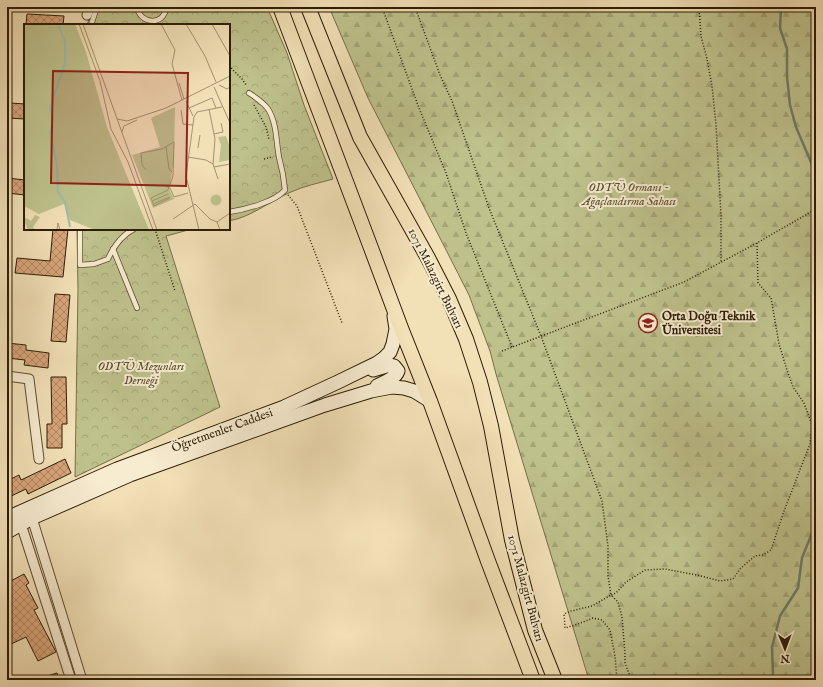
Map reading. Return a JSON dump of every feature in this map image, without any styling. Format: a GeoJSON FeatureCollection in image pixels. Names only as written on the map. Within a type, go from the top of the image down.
{"type":"FeatureCollection","features":[{"type":"Feature","properties":{"kind":"main road","name":"1071 Malazgirt Bulvarı"},"geometry":{"type":"LineString","coordinates":[[280,7],[534,680]]}},
{"type":"Feature","properties":{"kind":"main road","name":"1071 Malazgirt Bulvarı"},"geometry":{"type":"LineString","coordinates":[[308,7],[360,137],[428,258],[449,299],[466,339],[480,382],[491,426],[512,540],[535,630],[555,680]]}},
{"type":"Feature","properties":{"kind":"main road","name":"Öğretmenler Caddesi"},"geometry":{"type":"LineString","coordinates":[[8,515],[117,469],[284,407],[376,363],[390,352],[394,344],[396,329],[392,306]]}},
{"type":"Feature","properties":{"kind":"main road"},"geometry":{"type":"LineString","coordinates":[[347,378],[390,365],[394,366],[398,371],[393,377],[355,396]]}},
{"type":"Feature","properties":{"kind":"main road","name":"Öğretmenler Caddesi"},"geometry":{"type":"LineString","coordinates":[[7,532],[27,521],[130,475],[325,405],[371,391],[392,387],[414,391],[430,402]]}},
{"type":"Feature","properties":{"kind":"street"},"geometry":{"type":"LineString","coordinates":[[7,376],[29,379],[39,459]]}},
{"type":"Feature","properties":{"kind":"street"},"geometry":{"type":"LineString","coordinates":[[27,521],[71,680]]}},
{"type":"Feature","properties":{"kind":"street"},"geometry":{"type":"LineString","coordinates":[[27,521],[82,680]]}},
{"type":"Feature","properties":{"kind":"lane"},"geometry":{"type":"LineString","coordinates":[[91,24],[97,7]]}},
{"type":"Feature","properties":{"kind":"lane"},"geometry":{"type":"LineString","coordinates":[[137,7],[139,14],[148,21],[160,19],[164,15],[166,7]]}},
{"type":"Feature","properties":{"kind":"lane"},"geometry":{"type":"LineString","coordinates":[[230,212],[261,204],[281,195],[285,190],[273,122],[268,109],[249,93]]}},
{"type":"Feature","properties":{"kind":"lane"},"geometry":{"type":"LineString","coordinates":[[80,230],[80,265],[94,264],[108,259],[113,249],[128,230]]}},
{"type":"Feature","properties":{"kind":"lane"},"geometry":{"type":"LineString","coordinates":[[113,249],[137,308]]}},
{"type":"Feature","properties":{"kind":"path"},"geometry":{"type":"LineString","coordinates":[[382,7],[419,108],[446,173],[466,233],[512,347]]}},
{"type":"Feature","properties":{"kind":"path"},"geometry":{"type":"LineString","coordinates":[[415,7],[440,75],[452,101],[488,208],[541,336],[602,501],[608,546],[608,576],[611,595],[618,602],[622,617],[625,663],[631,680]]}},
{"type":"Feature","properties":{"kind":"path"},"geometry":{"type":"LineString","coordinates":[[699,7],[701,36],[712,86],[716,126],[722,216],[721,262]]}},
{"type":"Feature","properties":{"kind":"path"},"geometry":{"type":"LineString","coordinates":[[230,67],[246,84],[252,103],[266,128],[270,142]]}},
{"type":"Feature","properties":{"kind":"path"},"geometry":{"type":"LineString","coordinates":[[264,159],[274,157]]}},
{"type":"Feature","properties":{"kind":"path"},"geometry":{"type":"LineString","coordinates":[[285,190],[297,206],[342,323]]}},
{"type":"Feature","properties":{"kind":"path"},"geometry":{"type":"LineString","coordinates":[[502,351],[684,282],[756,244],[816,209]]}},
{"type":"Feature","properties":{"kind":"path"},"geometry":{"type":"LineString","coordinates":[[155,230],[175,291]]}},
{"type":"Feature","properties":{"kind":"path"},"geometry":{"type":"LineString","coordinates":[[616,680],[610,630],[602,620],[593,618],[565,628],[564,614],[592,606],[616,593],[626,582],[645,570],[665,569],[720,581],[733,579],[748,561],[755,556],[763,555],[771,550],[784,511],[810,444],[812,425],[804,404],[793,388],[787,370],[779,344],[771,298],[758,283],[756,244]]}},
{"type":"Feature","properties":{"kind":"green space"},"geometry":{"type":"Polygon","coordinates":[[[93,7],[267,7],[287,53],[304,105],[333,179],[296,190],[246,216],[230,221],[230,24],[87,24],[93,7]]]}},
{"type":"Feature","properties":{"kind":"green space","name":"ODTÜ Ormanı - Ağaçlandırma Sahası"},"geometry":{"type":"Polygon","coordinates":[[[329,7],[816,7],[816,680],[589,680],[490,351],[469,295],[368,98],[329,7]]]}},
{"type":"Feature","properties":{"kind":"green space","name":"ODTÜ Mezunları Derneği"},"geometry":{"type":"Polygon","coordinates":[[[77,230],[188,230],[166,236],[220,407],[75,477],[78,289],[77,230]]]}},
{"type":"Feature","properties":{"kind":"building"},"geometry":{"type":"Polygon","coordinates":[[[27,14],[64,16],[63,24],[26,24],[27,14]]]}},
{"type":"Feature","properties":{"kind":"building"},"geometry":{"type":"Polygon","coordinates":[[[10,103],[24,104],[24,119],[8,118],[10,103]]]}},
{"type":"Feature","properties":{"kind":"building"},"geometry":{"type":"Polygon","coordinates":[[[7,178],[24,180],[24,195],[7,193],[7,178]]]}},
{"type":"Feature","properties":{"kind":"building"},"geometry":{"type":"Polygon","coordinates":[[[53,230],[68,230],[63,277],[15,273],[17,258],[50,261],[53,230]]]}},
{"type":"Feature","properties":{"kind":"building"},"geometry":{"type":"Polygon","coordinates":[[[55,294],[70,295],[66,342],[51,341],[55,294]]]}},
{"type":"Feature","properties":{"kind":"building"},"geometry":{"type":"Polygon","coordinates":[[[7,343],[26,345],[26,350],[49,353],[48,368],[24,365],[25,360],[7,358],[7,343]]]}},
{"type":"Feature","properties":{"kind":"building"},"geometry":{"type":"Polygon","coordinates":[[[51,377],[66,377],[67,424],[62,424],[62,448],[47,448],[47,424],[52,424],[51,377]]]}},
{"type":"Feature","properties":{"kind":"building"},"geometry":{"type":"Polygon","coordinates":[[[65,459],[71,473],[28,494],[26,489],[7,498],[7,481],[19,475],[21,480],[65,459]]]}},
{"type":"Feature","properties":{"kind":"building"},"geometry":{"type":"Polygon","coordinates":[[[24,574],[29,583],[26,585],[38,608],[34,610],[56,652],[38,661],[26,637],[7,646],[7,583],[24,574]]]}},
{"type":"Feature","properties":{"kind":"building"},"geometry":{"type":"Polygon","coordinates":[[[57,673],[59,680],[38,679],[57,673]]]}},
{"type":"Feature","properties":{"kind":"waterway"},"geometry":{"type":"LineString","coordinates":[[781,7],[780,28],[787,49],[787,77],[790,105],[796,127],[813,167],[816,180]]}},
{"type":"Feature","properties":{"kind":"waterway"},"geometry":{"type":"LineString","coordinates":[[770,680],[773,674],[772,647],[780,616],[798,588],[802,558],[816,523]]}},
{"type":"Feature","properties":{"kind":"place","name":"Orta Doğu Teknik Üniversitesi"},"geometry":{"type":"Point","coordinates":[648,323]}}]}
